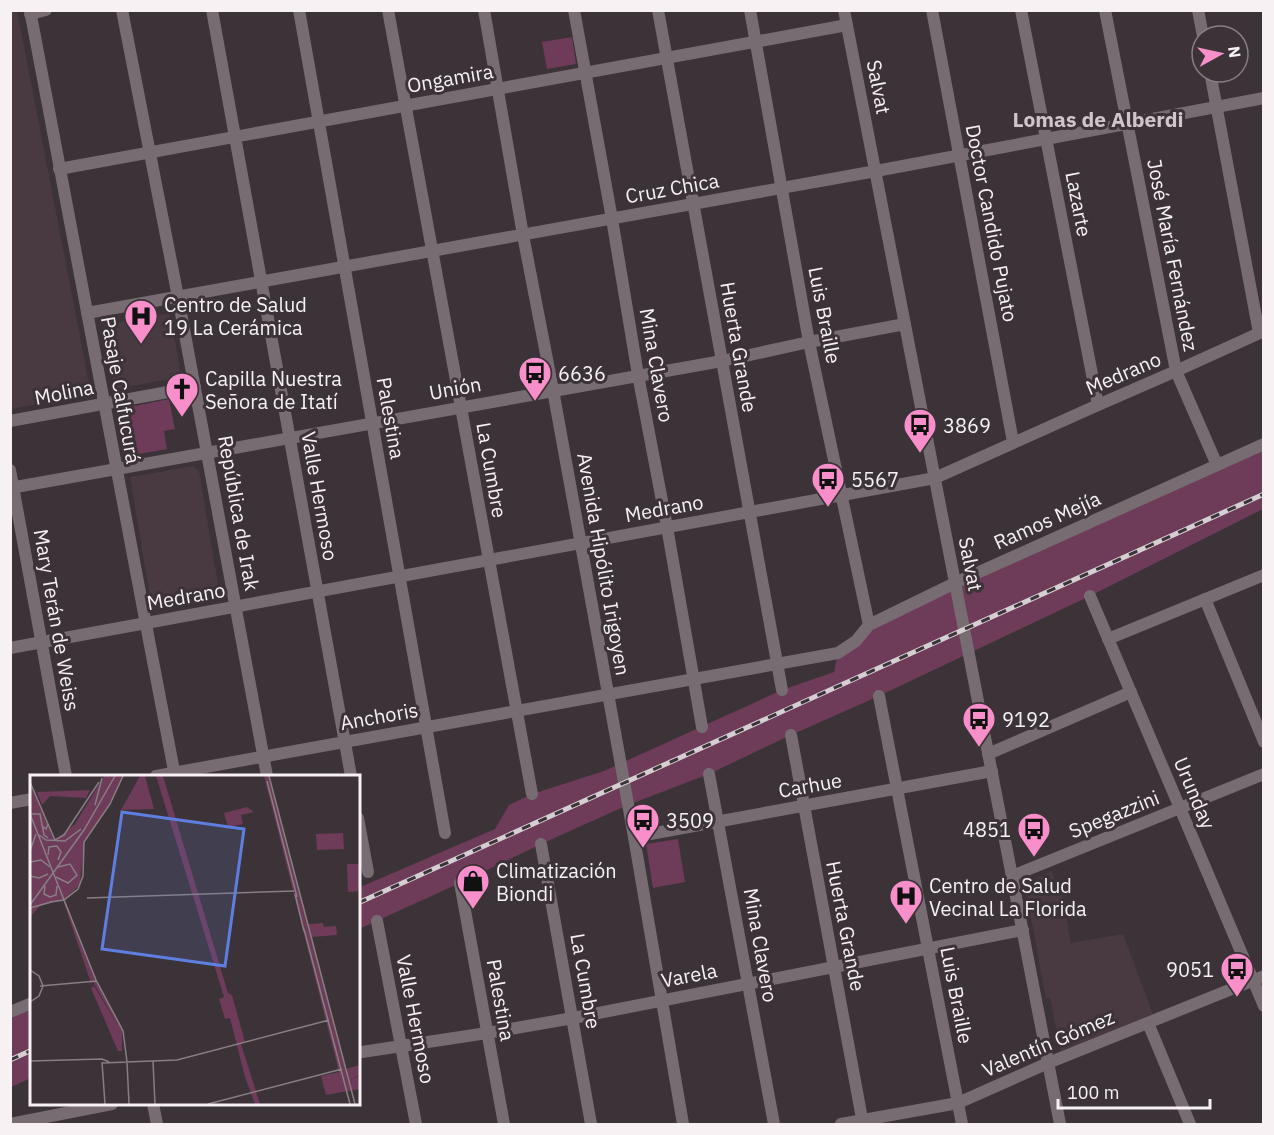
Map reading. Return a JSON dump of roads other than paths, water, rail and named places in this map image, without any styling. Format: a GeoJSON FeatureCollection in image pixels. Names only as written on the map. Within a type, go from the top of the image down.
{"type":"FeatureCollection","features":[{"type":"Feature","properties":{"kind":"street"},"geometry":{"type":"LineString","coordinates":[[30,12],[46,10]]}},
{"type":"Feature","properties":{"kind":"street","name":"República de Irak"},"geometry":{"type":"LineString","coordinates":[[122,10],[208,453],[267,775]]}},
{"type":"Feature","properties":{"kind":"street","name":"Valle Hermoso"},"geometry":{"type":"LineString","coordinates":[[212,10],[351,775]]}},
{"type":"Feature","properties":{"kind":"street","name":"Palestina"},"geometry":{"type":"LineString","coordinates":[[300,10],[445,833]]}},
{"type":"Feature","properties":{"kind":"street","name":"La Cumbre"},"geometry":{"type":"LineString","coordinates":[[388,10],[532,794]]}},
{"type":"Feature","properties":{"kind":"street","name":"Avenida Hipólito Irigoyen"},"geometry":{"type":"LineString","coordinates":[[483,10],[634,837],[683,1125]]}},
{"type":"Feature","properties":{"kind":"street","name":"Mina Clavero"},"geometry":{"type":"LineString","coordinates":[[574,10],[702,727]]}},
{"type":"Feature","properties":{"kind":"street","name":"Huerta Grande"},"geometry":{"type":"LineString","coordinates":[[658,10],[782,690]]}},
{"type":"Feature","properties":{"kind":"street","name":"Luis Braille"},"geometry":{"type":"LineString","coordinates":[[750,10],[809,342],[869,625]]}},
{"type":"Feature","properties":{"kind":"street","name":"Salvat"},"geometry":{"type":"LineString","coordinates":[[844,10],[1060,1125]]}},
{"type":"Feature","properties":{"kind":"street","name":"Doctor Candido Pujato"},"geometry":{"type":"LineString","coordinates":[[932,10],[1013,442]]}},
{"type":"Feature","properties":{"kind":"street","name":"Lazarte"},"geometry":{"type":"LineString","coordinates":[[1021,10],[1098,405]]}},
{"type":"Feature","properties":{"kind":"street","name":"José María Fernández"},"geometry":{"type":"LineString","coordinates":[[1106,10],[1176,371],[1216,465]]}},
{"type":"Feature","properties":{"kind":"street","name":"Pasaje Calfucurá"},"geometry":{"type":"LineString","coordinates":[[30,12],[174,775]]}},
{"type":"Feature","properties":{"kind":"street","name":"Ongamira"},"geometry":{"type":"LineString","coordinates":[[59,169],[847,25]]}},
{"type":"Feature","properties":{"kind":"street"},"geometry":{"type":"LineString","coordinates":[[1212,84],[1261,332]]}},
{"type":"Feature","properties":{"kind":"street","name":"Cruz Chica"},"geometry":{"type":"LineString","coordinates":[[87,313],[959,156],[1263,98]]}},
{"type":"Feature","properties":{"kind":"street","name":"Unión"},"geometry":{"type":"LineString","coordinates":[[12,488],[722,361],[906,324]]}},
{"type":"Feature","properties":{"kind":"street","name":"Medrano"},"geometry":{"type":"LineString","coordinates":[[10,648],[935,477],[1261,332]]}},
{"type":"Feature","properties":{"kind":"street","name":"Molina"},"geometry":{"type":"LineString","coordinates":[[10,422],[195,387]]}},
{"type":"Feature","properties":{"kind":"street","name":"Ramos Mejía"},"geometry":{"type":"LineString","coordinates":[[608,695],[838,653],[856,641],[869,625],[955,583],[1263,444]]}},
{"type":"Feature","properties":{"kind":"street","name":"Mary Terán de Weiss"},"geometry":{"type":"LineString","coordinates":[[10,470],[66,775]]}},
{"type":"Feature","properties":{"kind":"street"},"geometry":{"type":"LineString","coordinates":[[1108,639],[1263,575]]}},
{"type":"Feature","properties":{"kind":"street","name":"Urunday"},"geometry":{"type":"LineString","coordinates":[[1090,596],[1180,808],[1258,978],[1263,1006]]}},
{"type":"Feature","properties":{"kind":"street"},"geometry":{"type":"LineString","coordinates":[[1206,599],[1263,742]]}},
{"type":"Feature","properties":{"kind":"street"},"geometry":{"type":"LineString","coordinates":[[988,754],[1131,692]]}},
{"type":"Feature","properties":{"kind":"street","name":"Anchoris"},"geometry":{"type":"LineString","coordinates":[[174,775],[608,695]]}},
{"type":"Feature","properties":{"kind":"street","name":"Luis Braille"},"geometry":{"type":"LineString","coordinates":[[879,696],[962,1125]]}},
{"type":"Feature","properties":{"kind":"street","name":"Huerta Grande"},"geometry":{"type":"LineString","coordinates":[[791,735],[862,1123]]}},
{"type":"Feature","properties":{"kind":"street","name":"Carhue"},"geometry":{"type":"LineString","coordinates":[[634,837],[992,771]]}},
{"type":"Feature","properties":{"kind":"street","name":"Mina Clavero"},"geometry":{"type":"LineString","coordinates":[[709,774],[774,1125]]}},
{"type":"Feature","properties":{"kind":"street","name":"Spegazzini"},"geometry":{"type":"LineString","coordinates":[[1012,876],[1263,774]]}},
{"type":"Feature","properties":{"kind":"street"},"geometry":{"type":"LineString","coordinates":[[10,803],[30,799]]}},
{"type":"Feature","properties":{"kind":"street"},"geometry":{"type":"LineString","coordinates":[[360,829],[368,872]]}},
{"type":"Feature","properties":{"kind":"street","name":"La Cumbre"},"geometry":{"type":"LineString","coordinates":[[541,844],[591,1125]]}},
{"type":"Feature","properties":{"kind":"street","name":"Palestina"},"geometry":{"type":"LineString","coordinates":[[460,883],[504,1125]]}},
{"type":"Feature","properties":{"kind":"street","name":"Valle Hermoso"},"geometry":{"type":"LineString","coordinates":[[377,921],[416,1125]]}},
{"type":"Feature","properties":{"kind":"street","name":"Varela"},"geometry":{"type":"LineString","coordinates":[[362,1052],[573,1018],[1023,930]]}},
{"type":"Feature","properties":{"kind":"street","name":"Valentín Gómez"},"geometry":{"type":"LineString","coordinates":[[841,1125],[862,1123],[958,1102],[1258,978]]}},
{"type":"Feature","properties":{"kind":"street"},"geometry":{"type":"LineString","coordinates":[[10,1012],[30,1004]]}},
{"type":"Feature","properties":{"kind":"street"},"geometry":{"type":"LineString","coordinates":[[1148,1023],[1190,1125]]}},
{"type":"Feature","properties":{"kind":"street"},"geometry":{"type":"LineString","coordinates":[[10,1124],[107,1105]]}},
{"type":"Feature","properties":{"kind":"street"},"geometry":{"type":"LineString","coordinates":[[153,1105],[157,1125]]}},
{"type":"Feature","properties":{"kind":"railway"},"geometry":{"type":"LineString","coordinates":[[360,902],[1264,494]]}},
{"type":"Feature","properties":{"kind":"railway"},"geometry":{"type":"LineString","coordinates":[[10,1060],[30,1051]]}},
{"type":"Feature","properties":{"kind":"place","name":"Centro de Salud 19 La Cerámica"},"geometry":{"type":"Point","coordinates":[141,345]}},
{"type":"Feature","properties":{"kind":"place","name":"6636"},"geometry":{"type":"Point","coordinates":[535,402]}},
{"type":"Feature","properties":{"kind":"place","name":"Capilla Nuestra Señora de Itatí"},"geometry":{"type":"Point","coordinates":[182,418]}},
{"type":"Feature","properties":{"kind":"place","name":"3869"},"geometry":{"type":"Point","coordinates":[920,454]}},
{"type":"Feature","properties":{"kind":"place","name":"5567"},"geometry":{"type":"Point","coordinates":[828,508]}},
{"type":"Feature","properties":{"kind":"place","name":"9192"},"geometry":{"type":"Point","coordinates":[979,748]}},
{"type":"Feature","properties":{"kind":"place","name":"3509"},"geometry":{"type":"Point","coordinates":[643,849]}},
{"type":"Feature","properties":{"kind":"place","name":"4851"},"geometry":{"type":"Point","coordinates":[1034,858]}},
{"type":"Feature","properties":{"kind":"place","name":"Climatización Biondi"},"geometry":{"type":"Point","coordinates":[473,910]}},
{"type":"Feature","properties":{"kind":"place","name":"Centro de Salud Vecinal La Florida"},"geometry":{"type":"Point","coordinates":[906,925]}},
{"type":"Feature","properties":{"kind":"place","name":"9051"},"geometry":{"type":"Point","coordinates":[1237,998]}},
{"type":"Feature","properties":{"kind":"district","name":"Lomas de Alberdi"},"geometry":{"type":"Point","coordinates":[1098,119]}}]}
